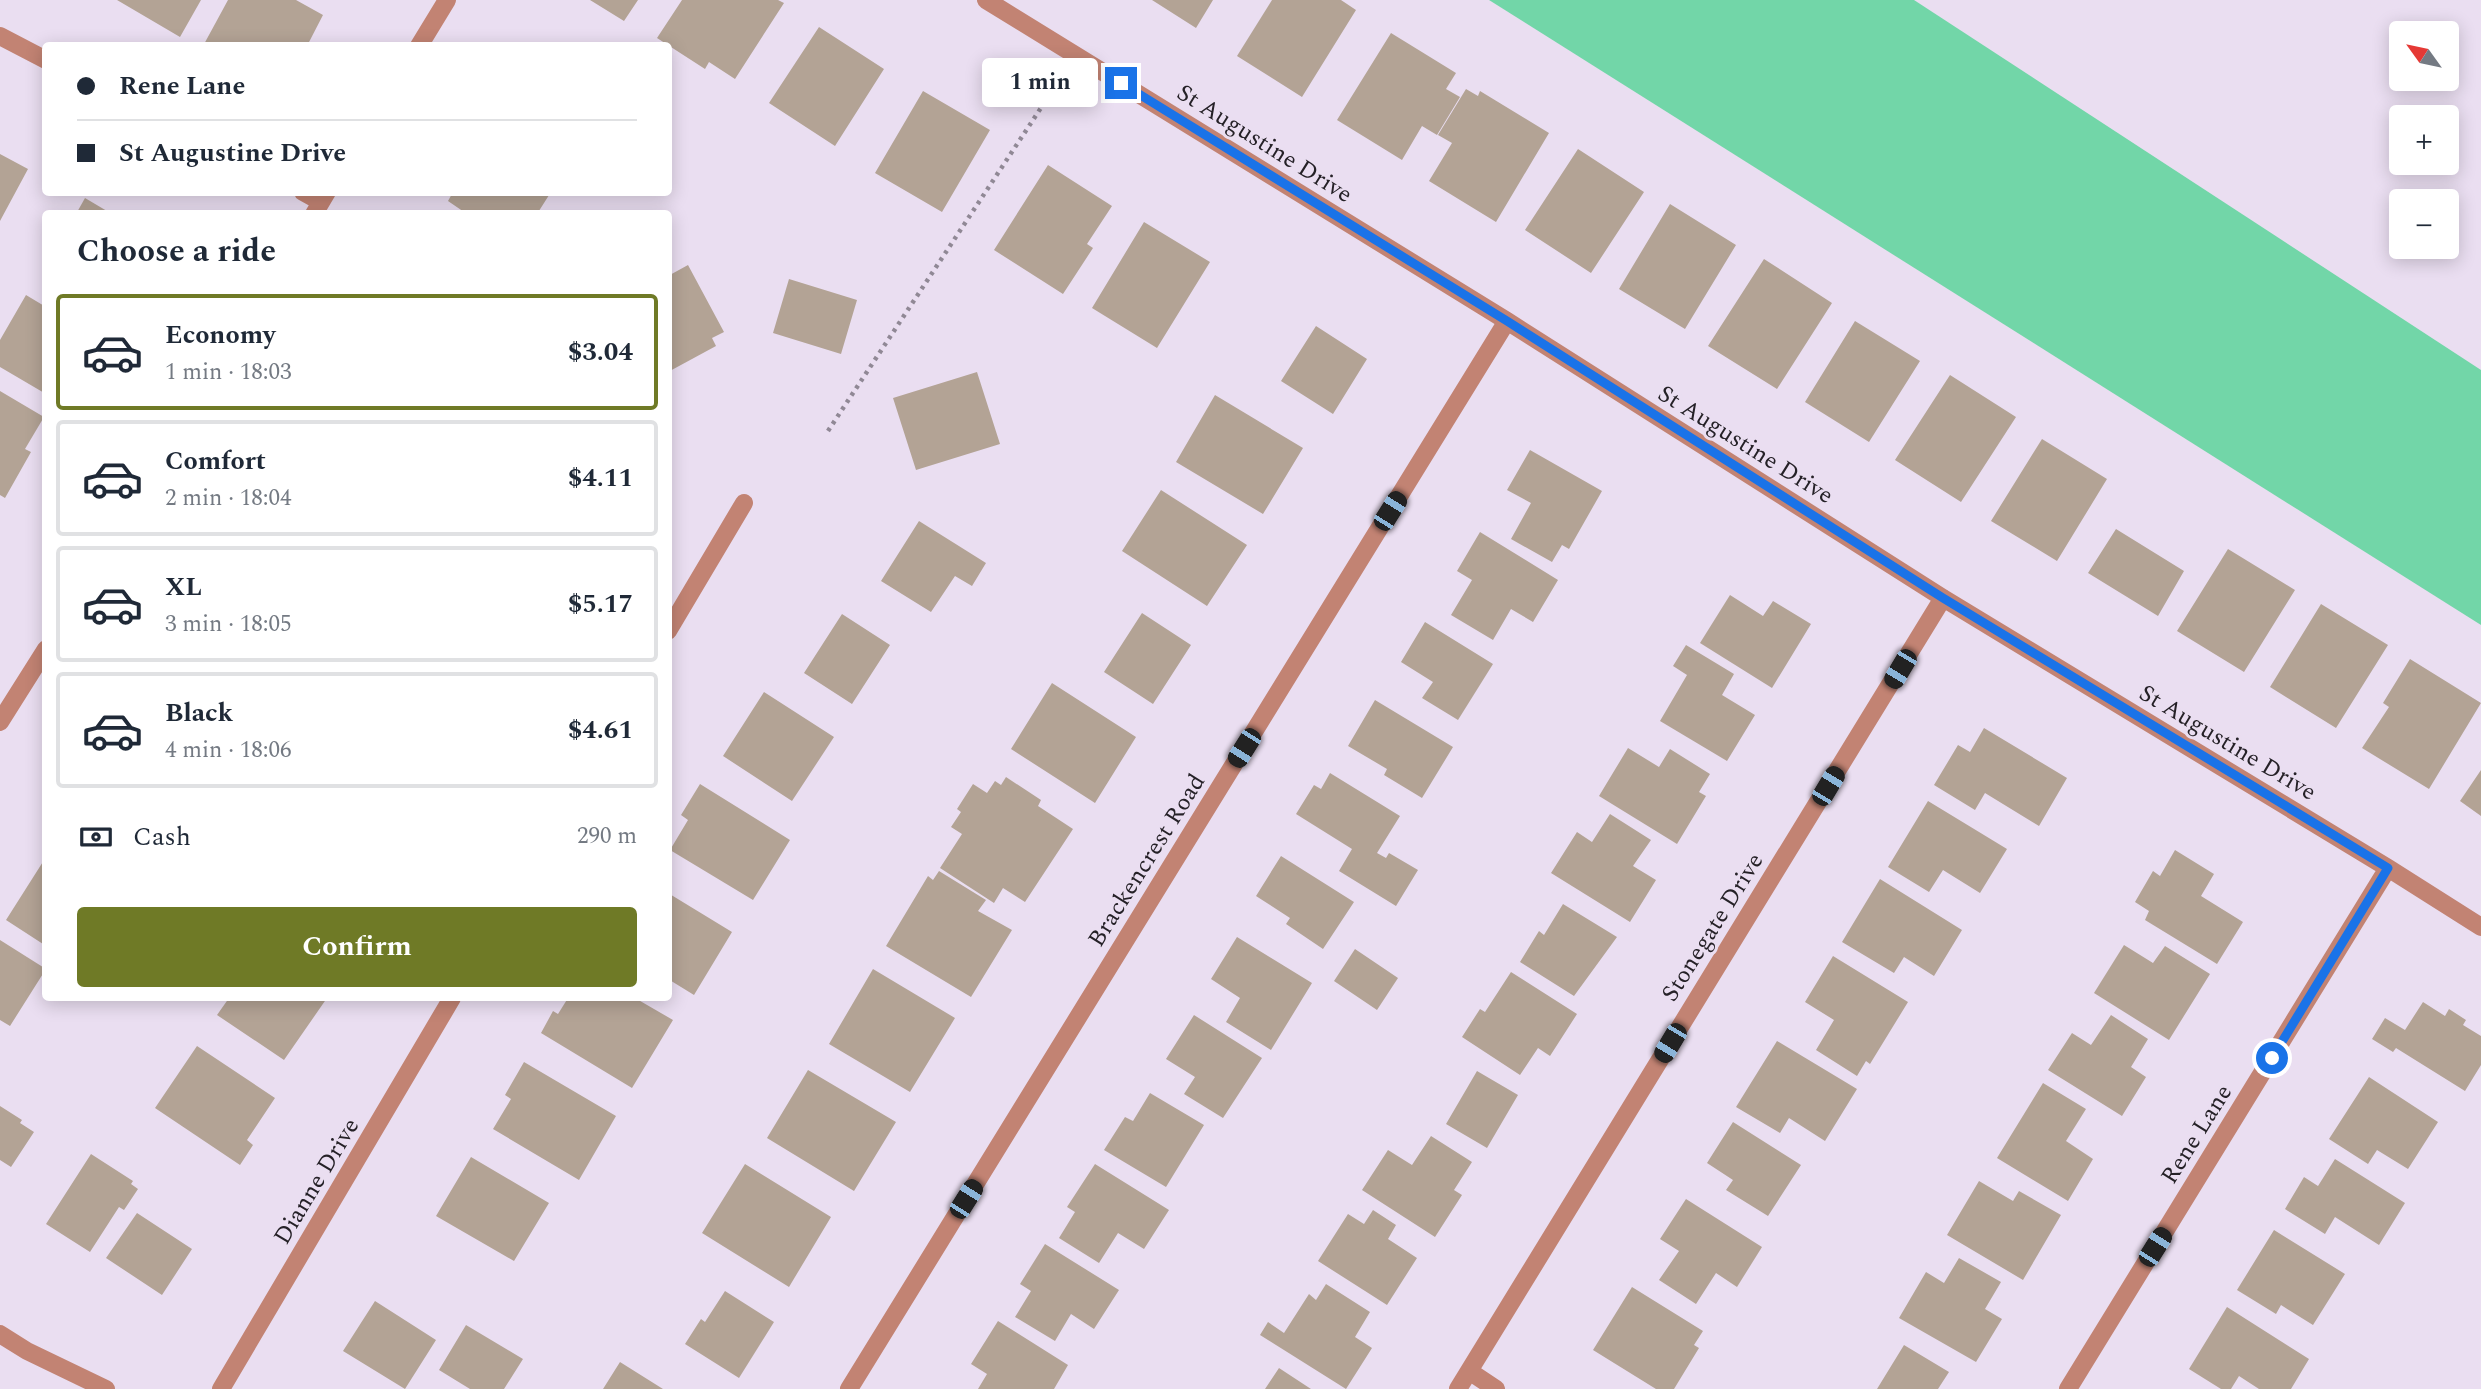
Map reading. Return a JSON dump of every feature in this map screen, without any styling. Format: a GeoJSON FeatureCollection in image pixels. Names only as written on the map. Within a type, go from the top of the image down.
{"type":"FeatureCollection","features":[{"type":"Feature","properties":{"kind":"street"},"geometry":{"type":"LineString","coordinates":[[421,42],[447,0]]}},
{"type":"Feature","properties":{"kind":"street","name":"St Augustine Drive"},"geometry":{"type":"LineString","coordinates":[[986,0],[1507,321],[1943,598],[2481,927]]}},
{"type":"Feature","properties":{"kind":"street"},"geometry":{"type":"LineString","coordinates":[[0,36],[42,58]]}},
{"type":"Feature","properties":{"kind":"street","name":"Brackencrest Road"},"geometry":{"type":"LineString","coordinates":[[849,1389],[1507,321]]}},
{"type":"Feature","properties":{"kind":"street"},"geometry":{"type":"LineString","coordinates":[[672,624],[744,503]]}},
{"type":"Feature","properties":{"kind":"street","name":"Stonegate Drive"},"geometry":{"type":"LineString","coordinates":[[1458,1389],[1943,598]]}},
{"type":"Feature","properties":{"kind":"street"},"geometry":{"type":"LineString","coordinates":[[0,722],[6,698],[42,654]]}},
{"type":"Feature","properties":{"kind":"street","name":"Rene Lane"},"geometry":{"type":"LineString","coordinates":[[2068,1389],[2388,868]]}},
{"type":"Feature","properties":{"kind":"street","name":"Dianne Drive"},"geometry":{"type":"LineString","coordinates":[[221,1389],[450,1001]]}},
{"type":"Feature","properties":{"kind":"street"},"geometry":{"type":"LineString","coordinates":[[0,1334],[27,1351],[106,1389]]}},
{"type":"Feature","properties":{"kind":"street"},"geometry":{"type":"LineString","coordinates":[[1469,1371],[1496,1389]]}},
{"type":"Feature","properties":{"kind":"path"},"geometry":{"type":"LineString","coordinates":[[828,431],[1076,55]]}},
{"type":"Feature","properties":{"kind":"green space"},"geometry":{"type":"Polygon","coordinates":[[[1489,0],[1914,0],[2481,370],[2481,625],[1489,0]]]}},
{"type":"Feature","properties":{"kind":"building"},"geometry":{"type":"Polygon","coordinates":[[[117,0],[201,0],[180,37],[117,0]]]}},
{"type":"Feature","properties":{"kind":"building"},"geometry":{"type":"Polygon","coordinates":[[[228,0],[296,0],[323,15],[309,42],[205,42],[228,0]]]}},
{"type":"Feature","properties":{"kind":"building"},"geometry":{"type":"Polygon","coordinates":[[[590,0],[638,0],[624,21],[590,0]]]}},
{"type":"Feature","properties":{"kind":"building"},"geometry":{"type":"Polygon","coordinates":[[[682,0],[778,0],[784,3],[735,79],[709,62],[705,69],[672,48],[672,42],[663,42],[657,38],[682,0]]]}},
{"type":"Feature","properties":{"kind":"building"},"geometry":{"type":"Polygon","coordinates":[[[1152,0],[1213,0],[1196,28],[1152,0]]]}},
{"type":"Feature","properties":{"kind":"building"},"geometry":{"type":"Polygon","coordinates":[[[1272,0],[1341,0],[1356,10],[1302,97],[1237,56],[1272,0]]]}},
{"type":"Feature","properties":{"kind":"building"},"geometry":{"type":"Polygon","coordinates":[[[819,27],[884,69],[835,146],[769,103],[819,27]]]}},
{"type":"Feature","properties":{"kind":"building"},"geometry":{"type":"Polygon","coordinates":[[[1391,33],[1456,73],[1446,89],[1460,97],[1437,135],[1422,126],[1402,160],[1337,120],[1391,33]]]}},
{"type":"Feature","properties":{"kind":"building"},"geometry":{"type":"Polygon","coordinates":[[[1466,89],[1478,96],[1480,91],[1549,133],[1496,222],[1429,181],[1452,143],[1438,135],[1466,89]]]}},
{"type":"Feature","properties":{"kind":"building"},"geometry":{"type":"Polygon","coordinates":[[[923,91],[990,130],[942,212],[875,173],[923,91]]]}},
{"type":"Feature","properties":{"kind":"building"},"geometry":{"type":"Polygon","coordinates":[[[1578,149],[1644,192],[1591,273],[1525,230],[1578,149]]]}},
{"type":"Feature","properties":{"kind":"building"},"geometry":{"type":"Polygon","coordinates":[[[0,154],[28,169],[0,221],[0,154]]]}},
{"type":"Feature","properties":{"kind":"building"},"geometry":{"type":"Polygon","coordinates":[[[1048,165],[1112,206],[1087,244],[1093,248],[1063,294],[994,250],[1048,165]]]}},
{"type":"Feature","properties":{"kind":"building"},"geometry":{"type":"Polygon","coordinates":[[[451,196],[548,196],[540,210],[461,210],[448,201],[451,196]]]}},
{"type":"Feature","properties":{"kind":"building"},"geometry":{"type":"Polygon","coordinates":[[[85,198],[105,210],[78,210],[85,198]]]}},
{"type":"Feature","properties":{"kind":"building"},"geometry":{"type":"Polygon","coordinates":[[[1670,204],[1736,245],[1685,329],[1619,289],[1670,204]]]}},
{"type":"Feature","properties":{"kind":"building"},"geometry":{"type":"Polygon","coordinates":[[[1144,222],[1210,262],[1157,348],[1092,308],[1144,222]]]}},
{"type":"Feature","properties":{"kind":"building"},"geometry":{"type":"Polygon","coordinates":[[[1764,259],[1832,303],[1777,389],[1708,346],[1764,259]]]}},
{"type":"Feature","properties":{"kind":"building"},"geometry":{"type":"Polygon","coordinates":[[[688,265],[724,332],[712,338],[716,346],[672,370],[672,274],[688,265]]]}},
{"type":"Feature","properties":{"kind":"building"},"geometry":{"type":"Polygon","coordinates":[[[789,279],[857,300],[841,354],[773,333],[789,279]]]}},
{"type":"Feature","properties":{"kind":"building"},"geometry":{"type":"Polygon","coordinates":[[[26,295],[42,305],[42,392],[0,367],[0,340],[26,295]]]}},
{"type":"Feature","properties":{"kind":"building"},"geometry":{"type":"Polygon","coordinates":[[[1855,321],[1920,361],[1869,442],[1805,402],[1855,321]]]}},
{"type":"Feature","properties":{"kind":"building"},"geometry":{"type":"Polygon","coordinates":[[[1316,326],[1367,359],[1333,414],[1281,381],[1316,326]]]}},
{"type":"Feature","properties":{"kind":"building"},"geometry":{"type":"Polygon","coordinates":[[[977,372],[1000,444],[916,470],[893,398],[977,372]]]}},
{"type":"Feature","properties":{"kind":"building"},"geometry":{"type":"Polygon","coordinates":[[[1950,375],[2016,417],[1961,502],[1895,460],[1950,375]]]}},
{"type":"Feature","properties":{"kind":"building"},"geometry":{"type":"Polygon","coordinates":[[[0,391],[42,416],[42,420],[25,449],[31,452],[5,498],[0,495],[0,391]]]}},
{"type":"Feature","properties":{"kind":"building"},"geometry":{"type":"Polygon","coordinates":[[[1215,395],[1303,448],[1263,514],[1176,462],[1215,395]]]}},
{"type":"Feature","properties":{"kind":"building"},"geometry":{"type":"Polygon","coordinates":[[[2042,439],[2107,479],[2057,561],[1991,521],[2042,439]]]}},
{"type":"Feature","properties":{"kind":"building"},"geometry":{"type":"Polygon","coordinates":[[[1530,450],[1602,491],[1569,549],[1562,545],[1552,562],[1511,539],[1531,503],[1507,490],[1530,450]]]}},
{"type":"Feature","properties":{"kind":"building"},"geometry":{"type":"Polygon","coordinates":[[[1161,490],[1247,545],[1207,606],[1122,551],[1161,490]]]}},
{"type":"Feature","properties":{"kind":"building"},"geometry":{"type":"Polygon","coordinates":[[[919,521],[986,563],[972,586],[955,576],[931,612],[881,581],[919,521]]]}},
{"type":"Feature","properties":{"kind":"building"},"geometry":{"type":"Polygon","coordinates":[[[2116,529],[2184,571],[2158,616],[2088,573],[2116,529]]]}},
{"type":"Feature","properties":{"kind":"building"},"geometry":{"type":"Polygon","coordinates":[[[1480,532],[1558,580],[1533,622],[1511,609],[1493,640],[1451,615],[1472,580],[1457,571],[1480,532]]]}},
{"type":"Feature","properties":{"kind":"building"},"geometry":{"type":"Polygon","coordinates":[[[2228,549],[2295,590],[2244,672],[2177,631],[2228,549]]]}},
{"type":"Feature","properties":{"kind":"building"},"geometry":{"type":"Polygon","coordinates":[[[1730,595],[1763,616],[1773,601],[1811,624],[1772,688],[1700,643],[1730,595]]]}},
{"type":"Feature","properties":{"kind":"building"},"geometry":{"type":"Polygon","coordinates":[[[2321,604],[2388,645],[2336,728],[2270,687],[2321,604]]]}},
{"type":"Feature","properties":{"kind":"building"},"geometry":{"type":"Polygon","coordinates":[[[1142,613],[1191,645],[1153,704],[1104,672],[1142,613]]]}},
{"type":"Feature","properties":{"kind":"building"},"geometry":{"type":"Polygon","coordinates":[[[842,614],[890,645],[852,704],[804,673],[842,614]]]}},
{"type":"Feature","properties":{"kind":"building"},"geometry":{"type":"Polygon","coordinates":[[[1425,622],[1493,664],[1458,720],[1422,698],[1433,682],[1401,662],[1425,622]]]}},
{"type":"Feature","properties":{"kind":"building"},"geometry":{"type":"Polygon","coordinates":[[[1686,645],[1734,674],[1722,695],[1755,715],[1727,761],[1660,721],[1687,675],[1673,666],[1686,645]]]}},
{"type":"Feature","properties":{"kind":"building"},"geometry":{"type":"Polygon","coordinates":[[[2410,659],[2481,703],[2429,789],[2362,748],[2389,707],[2383,703],[2410,659]]]}},
{"type":"Feature","properties":{"kind":"building"},"geometry":{"type":"Polygon","coordinates":[[[1052,683],[1136,737],[1095,803],[1011,749],[1052,683]]]}},
{"type":"Feature","properties":{"kind":"building"},"geometry":{"type":"Polygon","coordinates":[[[764,692],[834,737],[792,801],[723,756],[764,692]]]}},
{"type":"Feature","properties":{"kind":"building"},"geometry":{"type":"Polygon","coordinates":[[[1375,700],[1453,747],[1422,798],[1384,775],[1387,769],[1348,746],[1375,700]]]}},
{"type":"Feature","properties":{"kind":"building"},"geometry":{"type":"Polygon","coordinates":[[[1984,728],[2067,778],[2039,826],[1985,793],[1975,810],[1934,785],[1958,745],[1970,752],[1984,728]]]}},
{"type":"Feature","properties":{"kind":"building"},"geometry":{"type":"Polygon","coordinates":[[[1628,748],[1659,767],[1670,749],[1710,774],[1699,792],[1706,796],[1677,844],[1599,796],[1628,748]]]}},
{"type":"Feature","properties":{"kind":"building"},"geometry":{"type":"Polygon","coordinates":[[[2481,770],[2481,816],[2460,801],[2481,770]]]}},
{"type":"Feature","properties":{"kind":"building"},"geometry":{"type":"Polygon","coordinates":[[[1330,773],[1400,816],[1377,853],[1386,858],[1389,853],[1418,870],[1396,906],[1339,871],[1352,849],[1296,814],[1314,785],[1321,789],[1330,773]]]}},
{"type":"Feature","properties":{"kind":"building"},"geometry":{"type":"Polygon","coordinates":[[[1006,777],[1041,800],[1038,806],[1073,829],[1025,902],[1003,888],[994,903],[940,868],[962,834],[951,827],[961,812],[957,809],[973,784],[987,793],[995,781],[1001,785],[1006,777]]]}},
{"type":"Feature","properties":{"kind":"building"},"geometry":{"type":"Polygon","coordinates":[[[700,784],[790,840],[753,900],[672,851],[688,820],[681,815],[700,784]]]}},
{"type":"Feature","properties":{"kind":"building"},"geometry":{"type":"Polygon","coordinates":[[[1928,801],[2007,849],[1980,893],[1943,870],[1929,892],[1888,867],[1928,801]]]}},
{"type":"Feature","properties":{"kind":"building"},"geometry":{"type":"Polygon","coordinates":[[[1610,814],[1651,840],[1633,866],[1656,880],[1630,922],[1551,873],[1577,832],[1592,842],[1610,814]]]}},
{"type":"Feature","properties":{"kind":"building"},"geometry":{"type":"Polygon","coordinates":[[[2175,850],[2214,874],[2201,896],[2243,922],[2217,964],[2145,920],[2149,911],[2135,902],[2153,871],[2160,876],[2175,850]]]}},
{"type":"Feature","properties":{"kind":"building"},"geometry":{"type":"Polygon","coordinates":[[[1281,856],[1354,902],[1323,949],[1286,924],[1290,918],[1256,896],[1281,856]]]}},
{"type":"Feature","properties":{"kind":"building"},"geometry":{"type":"Polygon","coordinates":[[[42,863],[42,943],[6,920],[42,863]]]}},
{"type":"Feature","properties":{"kind":"building"},"geometry":{"type":"Polygon","coordinates":[[[939,871],[986,900],[978,911],[1012,930],[971,997],[886,946],[928,876],[933,880],[939,871]]]}},
{"type":"Feature","properties":{"kind":"building"},"geometry":{"type":"Polygon","coordinates":[[[1880,879],[1962,930],[1934,976],[1904,957],[1894,973],[1842,942],[1880,879]]]}},
{"type":"Feature","properties":{"kind":"building"},"geometry":{"type":"Polygon","coordinates":[[[672,895],[732,932],[694,995],[672,981],[672,895]]]}},
{"type":"Feature","properties":{"kind":"building"},"geometry":{"type":"Polygon","coordinates":[[[1563,904],[1617,937],[1574,996],[1520,962],[1539,931],[1544,935],[1563,904]]]}},
{"type":"Feature","properties":{"kind":"building"},"geometry":{"type":"Polygon","coordinates":[[[1237,937],[1312,983],[1271,1050],[1226,1022],[1240,998],[1211,979],[1237,937]]]}},
{"type":"Feature","properties":{"kind":"building"},"geometry":{"type":"Polygon","coordinates":[[[0,940],[42,966],[42,975],[10,1026],[0,1020],[0,940]]]}},
{"type":"Feature","properties":{"kind":"building"},"geometry":{"type":"Polygon","coordinates":[[[2124,945],[2153,963],[2165,946],[2210,974],[2169,1040],[2094,993],[2124,945]]]}},
{"type":"Feature","properties":{"kind":"building"},"geometry":{"type":"Polygon","coordinates":[[[1355,949],[1398,978],[1377,1010],[1334,981],[1355,949]]]}},
{"type":"Feature","properties":{"kind":"building"},"geometry":{"type":"Polygon","coordinates":[[[1833,956],[1908,1002],[1870,1064],[1866,1061],[1857,1076],[1816,1050],[1834,1020],[1805,1002],[1833,956]]]}},
{"type":"Feature","properties":{"kind":"building"},"geometry":{"type":"Polygon","coordinates":[[[873,969],[955,1018],[910,1092],[829,1044],[873,969]]]}},
{"type":"Feature","properties":{"kind":"building"},"geometry":{"type":"Polygon","coordinates":[[[1511,972],[1577,1014],[1550,1056],[1538,1048],[1520,1075],[1462,1037],[1480,1009],[1485,1012],[1511,972]]]}},
{"type":"Feature","properties":{"kind":"building"},"geometry":{"type":"Polygon","coordinates":[[[227,1001],[325,1001],[284,1060],[217,1015],[227,1001]]]}},
{"type":"Feature","properties":{"kind":"building"},"geometry":{"type":"Polygon","coordinates":[[[566,1001],[640,1001],[673,1020],[632,1088],[541,1033],[553,1011],[558,1014],[566,1001]]]}},
{"type":"Feature","properties":{"kind":"building"},"geometry":{"type":"Polygon","coordinates":[[[2423,1002],[2445,1016],[2449,1009],[2466,1020],[2463,1025],[2481,1036],[2481,1065],[2465,1091],[2396,1048],[2393,1052],[2372,1039],[2385,1018],[2405,1030],[2423,1002]]]}},
{"type":"Feature","properties":{"kind":"building"},"geometry":{"type":"Polygon","coordinates":[[[1194,1015],[1262,1058],[1223,1118],[1184,1094],[1195,1077],[1166,1059],[1194,1015]]]}},
{"type":"Feature","properties":{"kind":"building"},"geometry":{"type":"Polygon","coordinates":[[[2111,1015],[2148,1039],[2131,1067],[2146,1077],[2122,1116],[2048,1070],[2072,1033],[2091,1045],[2111,1015]]]}},
{"type":"Feature","properties":{"kind":"building"},"geometry":{"type":"Polygon","coordinates":[[[1777,1041],[1857,1089],[1825,1141],[1789,1118],[1780,1133],[1736,1107],[1777,1041]]]}},
{"type":"Feature","properties":{"kind":"building"},"geometry":{"type":"Polygon","coordinates":[[[197,1046],[275,1098],[247,1140],[253,1145],[240,1165],[155,1108],[197,1046]]]}},
{"type":"Feature","properties":{"kind":"building"},"geometry":{"type":"Polygon","coordinates":[[[524,1062],[616,1116],[579,1180],[493,1129],[511,1099],[505,1095],[524,1062]]]}},
{"type":"Feature","properties":{"kind":"building"},"geometry":{"type":"Polygon","coordinates":[[[808,1070],[896,1122],[854,1191],[767,1138],[808,1070]]]}},
{"type":"Feature","properties":{"kind":"building"},"geometry":{"type":"Polygon","coordinates":[[[1477,1071],[1518,1095],[1487,1148],[1446,1124],[1477,1071]]]}},
{"type":"Feature","properties":{"kind":"building"},"geometry":{"type":"Polygon","coordinates":[[[2369,1077],[2438,1122],[2408,1169],[2377,1150],[2368,1164],[2329,1139],[2369,1077]]]}},
{"type":"Feature","properties":{"kind":"building"},"geometry":{"type":"Polygon","coordinates":[[[2043,1083],[2086,1109],[2066,1141],[2093,1159],[2068,1201],[1997,1158],[2043,1083]]]}},
{"type":"Feature","properties":{"kind":"building"},"geometry":{"type":"Polygon","coordinates":[[[1150,1093],[1204,1125],[1166,1187],[1104,1150],[1125,1117],[1133,1121],[1150,1093]]]}},
{"type":"Feature","properties":{"kind":"building"},"geometry":{"type":"Polygon","coordinates":[[[0,1106],[22,1120],[20,1123],[34,1132],[11,1167],[0,1160],[0,1106]]]}},
{"type":"Feature","properties":{"kind":"building"},"geometry":{"type":"Polygon","coordinates":[[[1733,1122],[1801,1165],[1768,1216],[1726,1190],[1733,1180],[1707,1163],[1733,1122]]]}},
{"type":"Feature","properties":{"kind":"building"},"geometry":{"type":"Polygon","coordinates":[[[1431,1136],[1472,1162],[1454,1190],[1462,1195],[1435,1237],[1362,1190],[1388,1150],[1412,1165],[1431,1136]]]}},
{"type":"Feature","properties":{"kind":"building"},"geometry":{"type":"Polygon","coordinates":[[[91,1154],[133,1181],[131,1184],[138,1189],[124,1210],[119,1207],[90,1252],[46,1224],[91,1154]]]}},
{"type":"Feature","properties":{"kind":"building"},"geometry":{"type":"Polygon","coordinates":[[[471,1157],[549,1203],[514,1261],[436,1216],[471,1157]]]}},
{"type":"Feature","properties":{"kind":"building"},"geometry":{"type":"Polygon","coordinates":[[[2335,1159],[2405,1203],[2379,1245],[2335,1217],[2325,1234],[2285,1209],[2304,1177],[2318,1186],[2335,1159]]]}},
{"type":"Feature","properties":{"kind":"building"},"geometry":{"type":"Polygon","coordinates":[[[745,1164],[831,1217],[789,1287],[702,1233],[745,1164]]]}},
{"type":"Feature","properties":{"kind":"building"},"geometry":{"type":"Polygon","coordinates":[[[1095,1164],[1169,1210],[1144,1249],[1118,1233],[1099,1263],[1059,1238],[1075,1212],[1067,1207],[1095,1164]]]}},
{"type":"Feature","properties":{"kind":"building"},"geometry":{"type":"Polygon","coordinates":[[[1979,1181],[2013,1201],[2019,1191],[2061,1215],[2023,1280],[1947,1235],[1979,1181]]]}},
{"type":"Feature","properties":{"kind":"building"},"geometry":{"type":"Polygon","coordinates":[[[1686,1199],[1762,1247],[1737,1287],[1716,1273],[1696,1304],[1659,1280],[1679,1251],[1660,1239],[1686,1199]]]}},
{"type":"Feature","properties":{"kind":"building"},"geometry":{"type":"Polygon","coordinates":[[[1373,1210],[1396,1225],[1388,1239],[1417,1258],[1387,1305],[1318,1261],[1348,1214],[1364,1224],[1373,1210]]]}},
{"type":"Feature","properties":{"kind":"building"},"geometry":{"type":"Polygon","coordinates":[[[137,1213],[192,1249],[162,1295],[106,1258],[137,1213]]]}},
{"type":"Feature","properties":{"kind":"building"},"geometry":{"type":"Polygon","coordinates":[[[2274,1230],[2345,1274],[2313,1325],[2281,1305],[2276,1314],[2237,1290],[2274,1230]]]}},
{"type":"Feature","properties":{"kind":"building"},"geometry":{"type":"Polygon","coordinates":[[[1045,1244],[1119,1290],[1094,1329],[1071,1314],[1055,1341],[1015,1317],[1031,1291],[1020,1284],[1045,1244]]]}},
{"type":"Feature","properties":{"kind":"building"},"geometry":{"type":"Polygon","coordinates":[[[1959,1258],[2001,1282],[1985,1309],[2002,1319],[1976,1362],[1899,1318],[1926,1272],[1944,1283],[1959,1258]]]}},
{"type":"Feature","properties":{"kind":"building"},"geometry":{"type":"Polygon","coordinates":[[[1326,1284],[1370,1312],[1355,1337],[1372,1348],[1346,1389],[1260,1335],[1268,1322],[1284,1333],[1309,1294],[1316,1300],[1326,1284]]]}},
{"type":"Feature","properties":{"kind":"building"},"geometry":{"type":"Polygon","coordinates":[[[1632,1287],[1703,1331],[1694,1345],[1699,1348],[1674,1389],[1656,1389],[1593,1350],[1632,1287]]]}},
{"type":"Feature","properties":{"kind":"building"},"geometry":{"type":"Polygon","coordinates":[[[725,1291],[774,1322],[739,1378],[685,1344],[701,1319],[705,1322],[725,1291]]]}},
{"type":"Feature","properties":{"kind":"building"},"geometry":{"type":"Polygon","coordinates":[[[375,1301],[436,1340],[405,1389],[343,1351],[375,1301]]]}},
{"type":"Feature","properties":{"kind":"building"},"geometry":{"type":"Polygon","coordinates":[[[2227,1307],[2309,1359],[2291,1389],[2259,1389],[2239,1376],[2231,1389],[2221,1389],[2189,1369],[2227,1307]]]}},
{"type":"Feature","properties":{"kind":"building"},"geometry":{"type":"Polygon","coordinates":[[[998,1321],[1068,1365],[1054,1389],[978,1389],[987,1374],[971,1364],[998,1321]]]}},
{"type":"Feature","properties":{"kind":"building"},"geometry":{"type":"Polygon","coordinates":[[[466,1325],[523,1359],[504,1389],[470,1389],[439,1370],[466,1325]]]}},
{"type":"Feature","properties":{"kind":"building"},"geometry":{"type":"Polygon","coordinates":[[[1904,1345],[1949,1372],[1938,1389],[1877,1389],[1904,1345]]]}},
{"type":"Feature","properties":{"kind":"building"},"geometry":{"type":"Polygon","coordinates":[[[620,1362],[663,1389],[603,1389],[620,1362]]]}},
{"type":"Feature","properties":{"kind":"building"},"geometry":{"type":"Polygon","coordinates":[[[1279,1368],[1311,1389],[1265,1389],[1279,1368]]]}},
{"type":"Feature","properties":{"kind":"route"},"geometry":{"type":"LineString","coordinates":[[1121,83],[1507,321],[1943,598],[2388,868],[2272,1058]]}}]}
